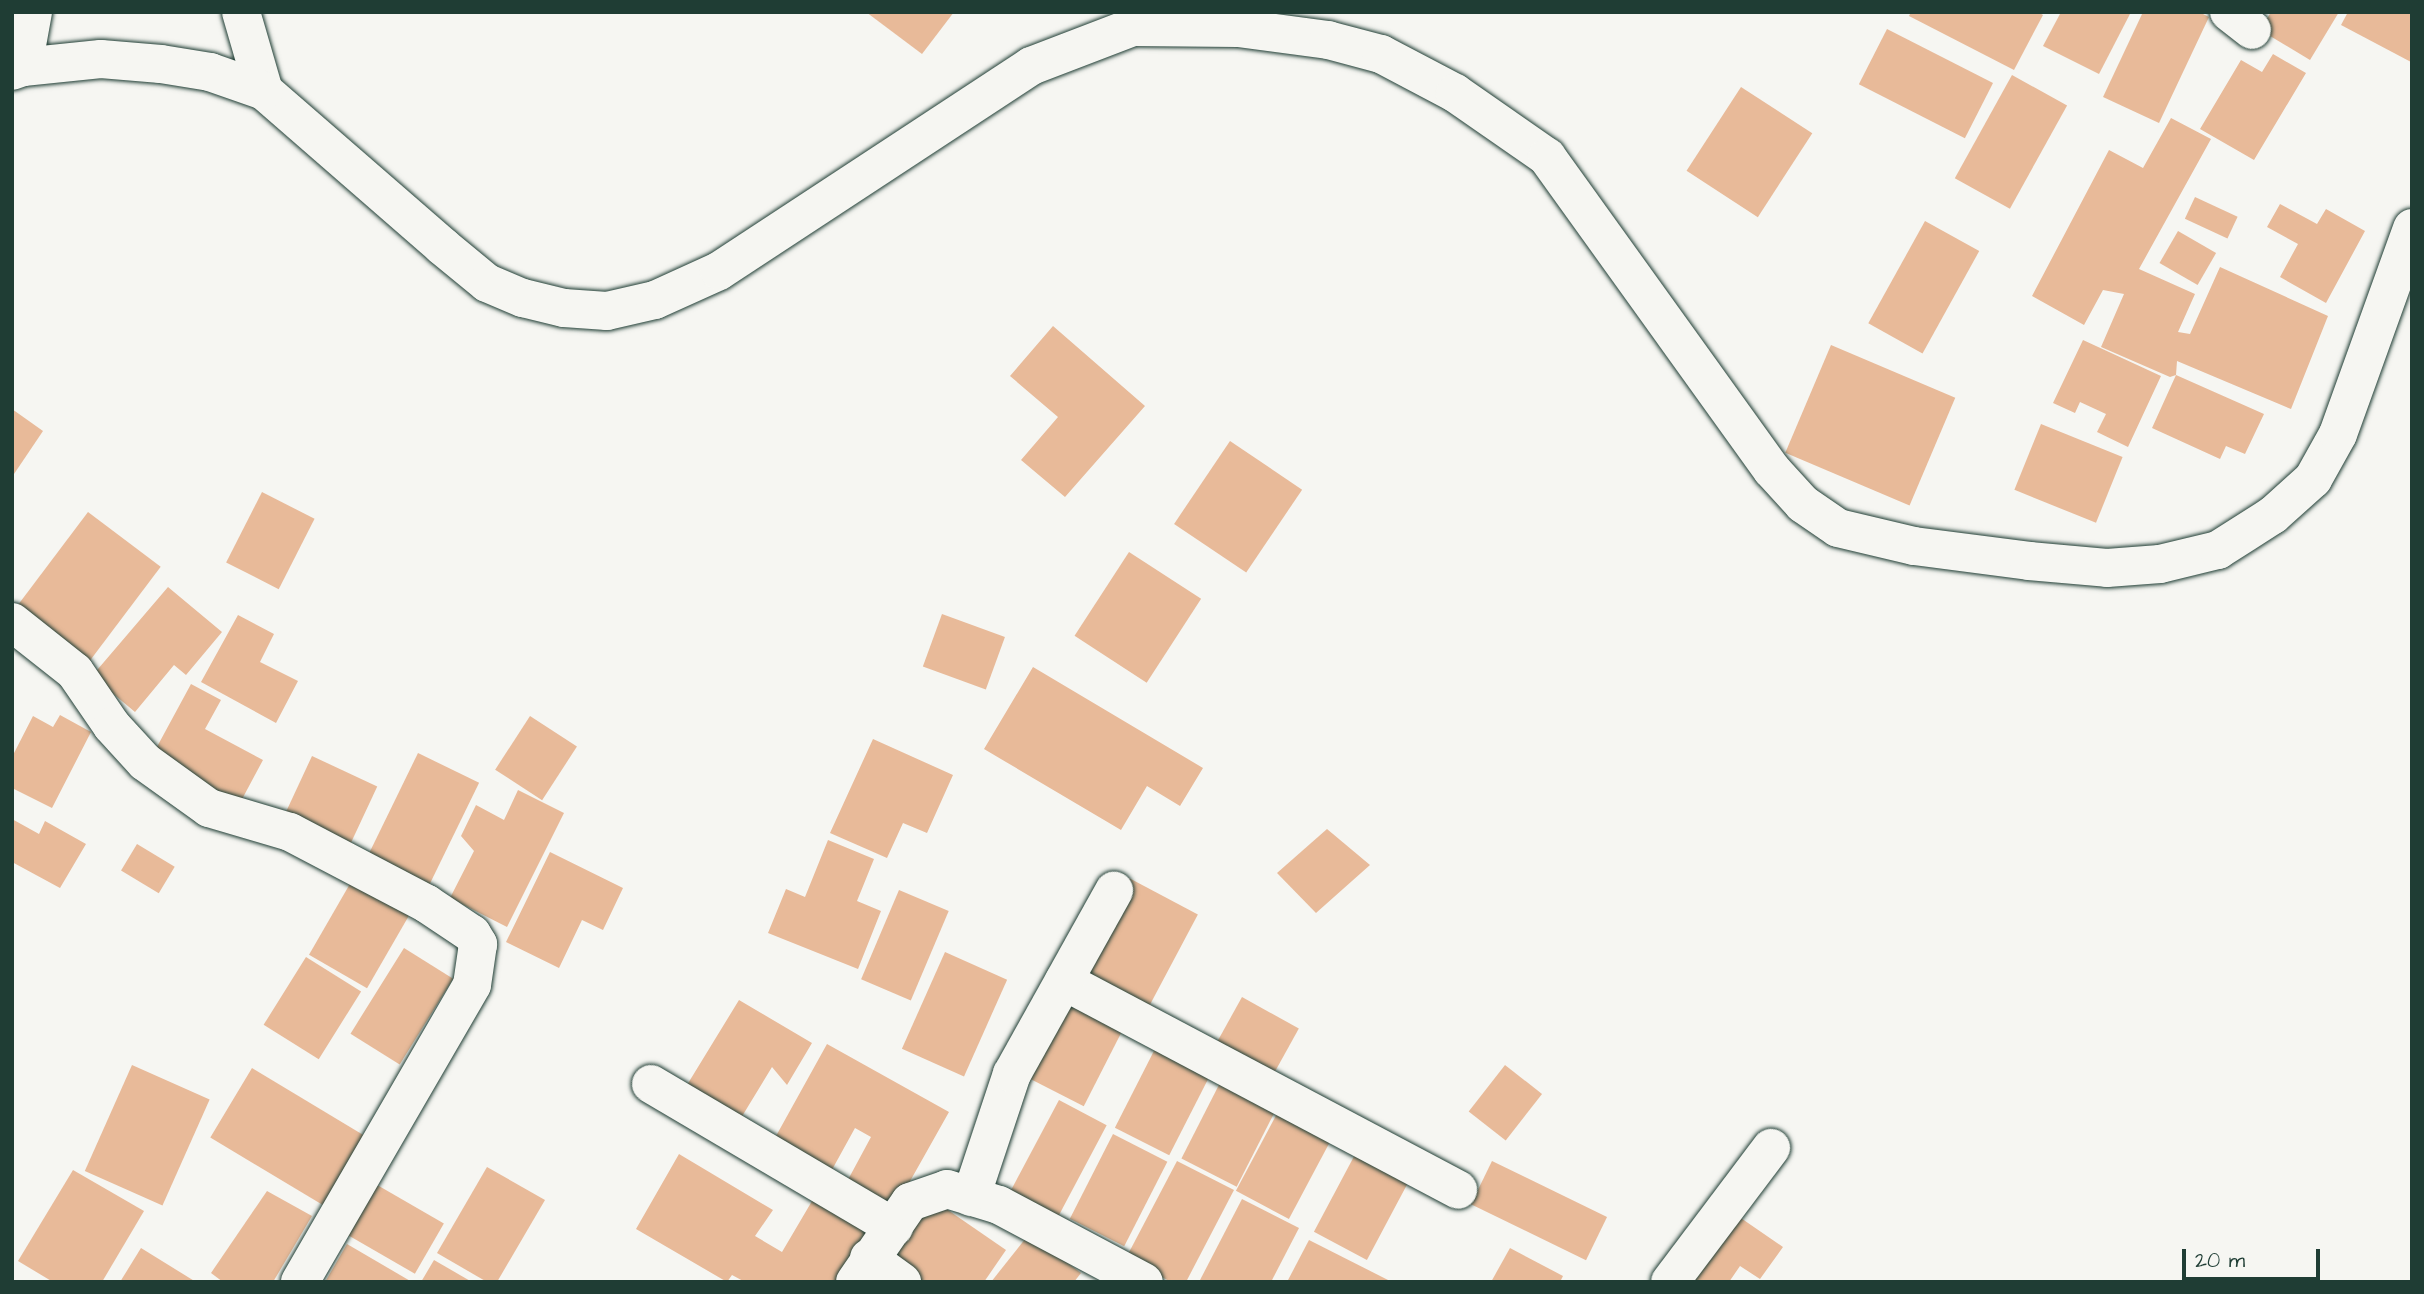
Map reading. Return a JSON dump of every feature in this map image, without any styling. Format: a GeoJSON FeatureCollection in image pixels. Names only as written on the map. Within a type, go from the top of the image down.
{"type":"FeatureCollection","features":[{"type":"Feature","properties":{"kind":"street"},"geometry":{"type":"LineString","coordinates":[[33,12],[17,69],[101,59],[162,64],[210,72],[264,91],[487,283],[564,308],[607,311],[655,300],[719,271],[1031,66],[1133,27],[1334,26],[1455,93],[1547,157],[1772,470],[1803,505],[1838,527],[1914,546],[2107,568],[2160,564],[2218,550],[2273,515],[2313,479],[2338,434],[2412,228]]}},
{"type":"Feature","properties":{"kind":"street"},"geometry":{"type":"LineString","coordinates":[[242,12],[264,91]]}},
{"type":"Feature","properties":{"kind":"street"},"geometry":{"type":"LineString","coordinates":[[12,622],[75,671],[111,726],[145,762],[209,808],[290,832],[427,904],[472,934],[478,944],[472,985],[301,1281]]}},
{"type":"Feature","properties":{"kind":"street"},"geometry":{"type":"LineString","coordinates":[[971,1197],[1012,1074],[1114,891]]}},
{"type":"Feature","properties":{"kind":"street"},"geometry":{"type":"LineString","coordinates":[[1065,981],[1458,1190]]}},
{"type":"Feature","properties":{"kind":"street"},"geometry":{"type":"LineString","coordinates":[[651,1084],[894,1227]]}},
{"type":"Feature","properties":{"kind":"street"},"geometry":{"type":"LineString","coordinates":[[1670,1282],[1771,1148]]}},
{"type":"Feature","properties":{"kind":"street"},"geometry":{"type":"LineString","coordinates":[[902,1282],[862,1270],[910,1202],[947,1189],[999,1205],[1144,1282]]}},
{"type":"Feature","properties":{"kind":"building"},"geometry":{"type":"Polygon","coordinates":[[[866,12],[954,12],[922,54],[866,12]]]}},
{"type":"Feature","properties":{"kind":"building"},"geometry":{"type":"Polygon","coordinates":[[[1911,12],[2038,12],[2043,15],[2014,70],[1909,16],[1911,12]]]}},
{"type":"Feature","properties":{"kind":"building"},"geometry":{"type":"Polygon","coordinates":[[[2061,12],[2131,12],[2099,74],[2043,46],[2061,12]]]}},
{"type":"Feature","properties":{"kind":"building"},"geometry":{"type":"Polygon","coordinates":[[[2143,12],[2199,12],[2209,17],[2159,123],[2103,97],[2143,12]]]}},
{"type":"Feature","properties":{"kind":"building"},"geometry":{"type":"Polygon","coordinates":[[[2271,12],[2339,12],[2310,60],[2260,30],[2271,12]]]}},
{"type":"Feature","properties":{"kind":"building"},"geometry":{"type":"Polygon","coordinates":[[[2348,12],[2412,12],[2411,62],[2341,25],[2348,12]]]}},
{"type":"Feature","properties":{"kind":"building"},"geometry":{"type":"Polygon","coordinates":[[[1887,29],[1993,83],[1965,138],[1859,84],[1887,29]]]}},
{"type":"Feature","properties":{"kind":"building"},"geometry":{"type":"Polygon","coordinates":[[[2273,54],[2306,73],[2254,160],[2200,129],[2241,60],[2262,72],[2273,54]]]}},
{"type":"Feature","properties":{"kind":"building"},"geometry":{"type":"Polygon","coordinates":[[[2012,75],[2067,106],[2010,209],[1955,178],[2012,75]]]}},
{"type":"Feature","properties":{"kind":"building"},"geometry":{"type":"Polygon","coordinates":[[[1741,87],[1812,133],[1758,217],[1687,171],[1741,87]]]}},
{"type":"Feature","properties":{"kind":"building"},"geometry":{"type":"Polygon","coordinates":[[[2171,118],[2211,139],[2139,269],[2195,294],[2178,332],[2190,334],[2220,267],[2328,316],[2291,409],[2177,361],[2176,375],[2170,377],[2101,347],[2124,294],[2103,290],[2084,325],[2032,296],[2109,150],[2143,168],[2171,118]]]}},
{"type":"Feature","properties":{"kind":"building"},"geometry":{"type":"Polygon","coordinates":[[[2195,197],[2238,217],[2227,239],[2185,219],[2195,197]]]}},
{"type":"Feature","properties":{"kind":"building"},"geometry":{"type":"Polygon","coordinates":[[[2280,204],[2317,224],[2326,209],[2365,231],[2326,303],[2280,277],[2298,244],[2267,227],[2280,204]]]}},
{"type":"Feature","properties":{"kind":"building"},"geometry":{"type":"Polygon","coordinates":[[[1925,221],[1979,251],[1923,353],[1868,323],[1925,221]]]}},
{"type":"Feature","properties":{"kind":"building"},"geometry":{"type":"Polygon","coordinates":[[[2178,231],[2216,253],[2198,285],[2160,263],[2178,231]]]}},
{"type":"Feature","properties":{"kind":"building"},"geometry":{"type":"Polygon","coordinates":[[[1053,326],[1145,406],[1065,497],[1021,460],[1058,417],[1010,376],[1053,326]]]}},
{"type":"Feature","properties":{"kind":"building"},"geometry":{"type":"Polygon","coordinates":[[[2083,340],[2161,376],[2128,447],[2097,432],[2106,414],[2080,402],[2075,413],[2053,403],[2083,340]]]}},
{"type":"Feature","properties":{"kind":"building"},"geometry":{"type":"Polygon","coordinates":[[[1831,345],[1955,398],[1910,505],[1785,453],[1831,345]]]}},
{"type":"Feature","properties":{"kind":"building"},"geometry":{"type":"Polygon","coordinates":[[[2176,375],[2264,414],[2245,454],[2226,446],[2220,459],[2152,428],[2176,375]]]}},
{"type":"Feature","properties":{"kind":"building"},"geometry":{"type":"Polygon","coordinates":[[[12,409],[43,431],[12,477],[12,409]]]}},
{"type":"Feature","properties":{"kind":"building"},"geometry":{"type":"Polygon","coordinates":[[[2041,424],[2123,457],[2096,523],[2014,490],[2041,424]]]}},
{"type":"Feature","properties":{"kind":"building"},"geometry":{"type":"Polygon","coordinates":[[[1230,441],[1302,490],[1246,573],[1174,524],[1230,441]]]}},
{"type":"Feature","properties":{"kind":"building"},"geometry":{"type":"Polygon","coordinates":[[[262,492],[315,519],[279,589],[226,562],[262,492]]]}},
{"type":"Feature","properties":{"kind":"building"},"geometry":{"type":"Polygon","coordinates":[[[88,512],[161,567],[87,665],[14,610],[88,512]]]}},
{"type":"Feature","properties":{"kind":"building"},"geometry":{"type":"Polygon","coordinates":[[[1129,552],[1201,599],[1147,683],[1075,636],[1129,552]]]}},
{"type":"Feature","properties":{"kind":"building"},"geometry":{"type":"Polygon","coordinates":[[[168,587],[222,632],[186,675],[174,665],[135,712],[92,676],[168,587]]]}},
{"type":"Feature","properties":{"kind":"building"},"geometry":{"type":"Polygon","coordinates":[[[942,614],[1005,637],[986,690],[923,667],[942,614]]]}},
{"type":"Feature","properties":{"kind":"building"},"geometry":{"type":"Polygon","coordinates":[[[238,615],[274,634],[260,662],[298,681],[276,723],[201,682],[238,615]]]}},
{"type":"Feature","properties":{"kind":"building"},"geometry":{"type":"Polygon","coordinates":[[[1033,667],[1203,768],[1180,806],[1147,786],[1121,830],[984,749],[1033,667]]]}},
{"type":"Feature","properties":{"kind":"building"},"geometry":{"type":"Polygon","coordinates":[[[191,684],[221,700],[205,729],[263,760],[240,803],[152,756],[191,684]]]}},
{"type":"Feature","properties":{"kind":"building"},"geometry":{"type":"Polygon","coordinates":[[[60,715],[91,732],[52,808],[12,788],[12,757],[33,716],[53,727],[60,715]]]}},
{"type":"Feature","properties":{"kind":"building"},"geometry":{"type":"Polygon","coordinates":[[[530,716],[577,746],[542,800],[495,770],[530,716]]]}},
{"type":"Feature","properties":{"kind":"building"},"geometry":{"type":"Polygon","coordinates":[[[873,739],[953,775],[927,833],[903,823],[887,858],[830,833],[873,739]]]}},
{"type":"Feature","properties":{"kind":"building"},"geometry":{"type":"Polygon","coordinates":[[[418,753],[479,783],[426,892],[365,862],[418,753]]]}},
{"type":"Feature","properties":{"kind":"building"},"geometry":{"type":"Polygon","coordinates":[[[312,756],[377,786],[349,848],[283,818],[312,756]]]}},
{"type":"Feature","properties":{"kind":"building"},"geometry":{"type":"Polygon","coordinates":[[[518,790],[564,813],[507,927],[450,898],[474,851],[461,836],[476,805],[504,820],[518,790]]]}},
{"type":"Feature","properties":{"kind":"building"},"geometry":{"type":"Polygon","coordinates":[[[12,819],[39,834],[45,821],[86,844],[60,888],[12,862],[12,819]]]}},
{"type":"Feature","properties":{"kind":"building"},"geometry":{"type":"Polygon","coordinates":[[[1327,829],[1370,865],[1316,913],[1277,873],[1327,829]]]}},
{"type":"Feature","properties":{"kind":"building"},"geometry":{"type":"Polygon","coordinates":[[[828,840],[874,859],[857,901],[881,911],[858,969],[768,933],[786,889],[805,897],[828,840]]]}},
{"type":"Feature","properties":{"kind":"building"},"geometry":{"type":"Polygon","coordinates":[[[137,844],[175,867],[159,893],[121,871],[137,844]]]}},
{"type":"Feature","properties":{"kind":"building"},"geometry":{"type":"Polygon","coordinates":[[[550,852],[623,888],[603,930],[582,920],[559,968],[506,942],[550,852]]]}},
{"type":"Feature","properties":{"kind":"building"},"geometry":{"type":"Polygon","coordinates":[[[1129,878],[1198,915],[1144,1015],[1075,979],[1129,878]]]}},
{"type":"Feature","properties":{"kind":"building"},"geometry":{"type":"Polygon","coordinates":[[[351,882],[409,916],[367,988],[309,955],[351,882]]]}},
{"type":"Feature","properties":{"kind":"building"},"geometry":{"type":"Polygon","coordinates":[[[899,890],[949,911],[911,1000],[861,979],[899,890]]]}},
{"type":"Feature","properties":{"kind":"building"},"geometry":{"type":"Polygon","coordinates":[[[404,948],[453,979],[400,1064],[350,1034],[404,948]]]}},
{"type":"Feature","properties":{"kind":"building"},"geometry":{"type":"Polygon","coordinates":[[[945,952],[1007,980],[964,1076],[902,1049],[945,952]]]}},
{"type":"Feature","properties":{"kind":"building"},"geometry":{"type":"Polygon","coordinates":[[[306,957],[361,991],[319,1059],[264,1025],[306,957]]]}},
{"type":"Feature","properties":{"kind":"building"},"geometry":{"type":"Polygon","coordinates":[[[1073,993],[1127,1021],[1084,1106],[1029,1079],[1073,993]]]}},
{"type":"Feature","properties":{"kind":"building"},"geometry":{"type":"Polygon","coordinates":[[[1242,997],[1299,1029],[1274,1074],[1217,1042],[1242,997]]]}},
{"type":"Feature","properties":{"kind":"building"},"geometry":{"type":"Polygon","coordinates":[[[739,1000],[812,1043],[787,1085],[772,1067],[741,1118],[687,1085],[739,1000]]]}},
{"type":"Feature","properties":{"kind":"building"},"geometry":{"type":"Polygon","coordinates":[[[1158,1043],[1212,1071],[1169,1155],[1115,1128],[1158,1043]]]}},
{"type":"Feature","properties":{"kind":"building"},"geometry":{"type":"Polygon","coordinates":[[[827,1044],[949,1112],[891,1215],[843,1189],[871,1137],[855,1128],[828,1177],[771,1145],[827,1044]]]}},
{"type":"Feature","properties":{"kind":"building"},"geometry":{"type":"Polygon","coordinates":[[[132,1065],[210,1100],[162,1206],[85,1171],[132,1065]]]}},
{"type":"Feature","properties":{"kind":"building"},"geometry":{"type":"Polygon","coordinates":[[[1505,1065],[1542,1094],[1506,1140],[1469,1111],[1505,1065]]]}},
{"type":"Feature","properties":{"kind":"building"},"geometry":{"type":"Polygon","coordinates":[[[252,1068],[374,1141],[332,1211],[210,1137],[252,1068]]]}},
{"type":"Feature","properties":{"kind":"building"},"geometry":{"type":"Polygon","coordinates":[[[1225,1073],[1280,1101],[1237,1187],[1181,1159],[1225,1073]]]}},
{"type":"Feature","properties":{"kind":"building"},"geometry":{"type":"Polygon","coordinates":[[[1059,1100],[1107,1125],[1057,1219],[1009,1194],[1059,1100]]]}},
{"type":"Feature","properties":{"kind":"building"},"geometry":{"type":"Polygon","coordinates":[[[1281,1106],[1334,1134],[1289,1219],[1236,1191],[1281,1106]]]}},
{"type":"Feature","properties":{"kind":"building"},"geometry":{"type":"Polygon","coordinates":[[[1113,1134],[1167,1162],[1124,1246],[1070,1219],[1113,1134]]]}},
{"type":"Feature","properties":{"kind":"building"},"geometry":{"type":"Polygon","coordinates":[[[1359,1147],[1412,1175],[1367,1260],[1314,1232],[1359,1147]]]}},
{"type":"Feature","properties":{"kind":"building"},"geometry":{"type":"Polygon","coordinates":[[[679,1154],[773,1210],[755,1236],[782,1252],[815,1196],[873,1229],[842,1282],[745,1282],[732,1275],[727,1282],[636,1229],[679,1154]]]}},
{"type":"Feature","properties":{"kind":"building"},"geometry":{"type":"Polygon","coordinates":[[[1177,1161],[1234,1190],[1186,1282],[1171,1282],[1126,1258],[1177,1161]]]}},
{"type":"Feature","properties":{"kind":"building"},"geometry":{"type":"Polygon","coordinates":[[[1492,1161],[1607,1217],[1586,1260],[1471,1204],[1492,1161]]]}},
{"type":"Feature","properties":{"kind":"building"},"geometry":{"type":"Polygon","coordinates":[[[487,1167],[545,1200],[497,1282],[487,1282],[437,1253],[487,1167]]]}},
{"type":"Feature","properties":{"kind":"building"},"geometry":{"type":"Polygon","coordinates":[[[73,1170],[144,1211],[102,1282],[53,1282],[18,1261],[73,1170]]]}},
{"type":"Feature","properties":{"kind":"building"},"geometry":{"type":"Polygon","coordinates":[[[372,1182],[444,1224],[415,1274],[343,1232],[372,1182]]]}},
{"type":"Feature","properties":{"kind":"building"},"geometry":{"type":"Polygon","coordinates":[[[267,1191],[312,1216],[273,1282],[223,1282],[211,1273],[267,1191]]]}},
{"type":"Feature","properties":{"kind":"building"},"geometry":{"type":"Polygon","coordinates":[[[929,1197],[1006,1250],[984,1282],[917,1282],[885,1260],[929,1197]]]}},
{"type":"Feature","properties":{"kind":"building"},"geometry":{"type":"Polygon","coordinates":[[[1242,1199],[1299,1228],[1271,1282],[1199,1282],[1242,1199]]]}},
{"type":"Feature","properties":{"kind":"building"},"geometry":{"type":"Polygon","coordinates":[[[1735,1214],[1783,1247],[1760,1279],[1740,1266],[1729,1282],[1688,1282],[1735,1214]]]}},
{"type":"Feature","properties":{"kind":"building"},"geometry":{"type":"Polygon","coordinates":[[[1029,1234],[1081,1273],[1074,1282],[991,1282],[1029,1234]]]}},
{"type":"Feature","properties":{"kind":"building"},"geometry":{"type":"Polygon","coordinates":[[[1309,1240],[1392,1282],[1287,1282],[1309,1240]]]}},
{"type":"Feature","properties":{"kind":"building"},"geometry":{"type":"Polygon","coordinates":[[[347,1244],[412,1282],[325,1282],[347,1244]]]}},
{"type":"Feature","properties":{"kind":"building"},"geometry":{"type":"Polygon","coordinates":[[[141,1248],[196,1282],[120,1282],[141,1248]]]}},
{"type":"Feature","properties":{"kind":"building"},"geometry":{"type":"Polygon","coordinates":[[[1510,1248],[1563,1276],[1560,1282],[1491,1282],[1510,1248]]]}},
{"type":"Feature","properties":{"kind":"building"},"geometry":{"type":"Polygon","coordinates":[[[434,1260],[472,1282],[421,1282],[434,1260]]]}}]}
